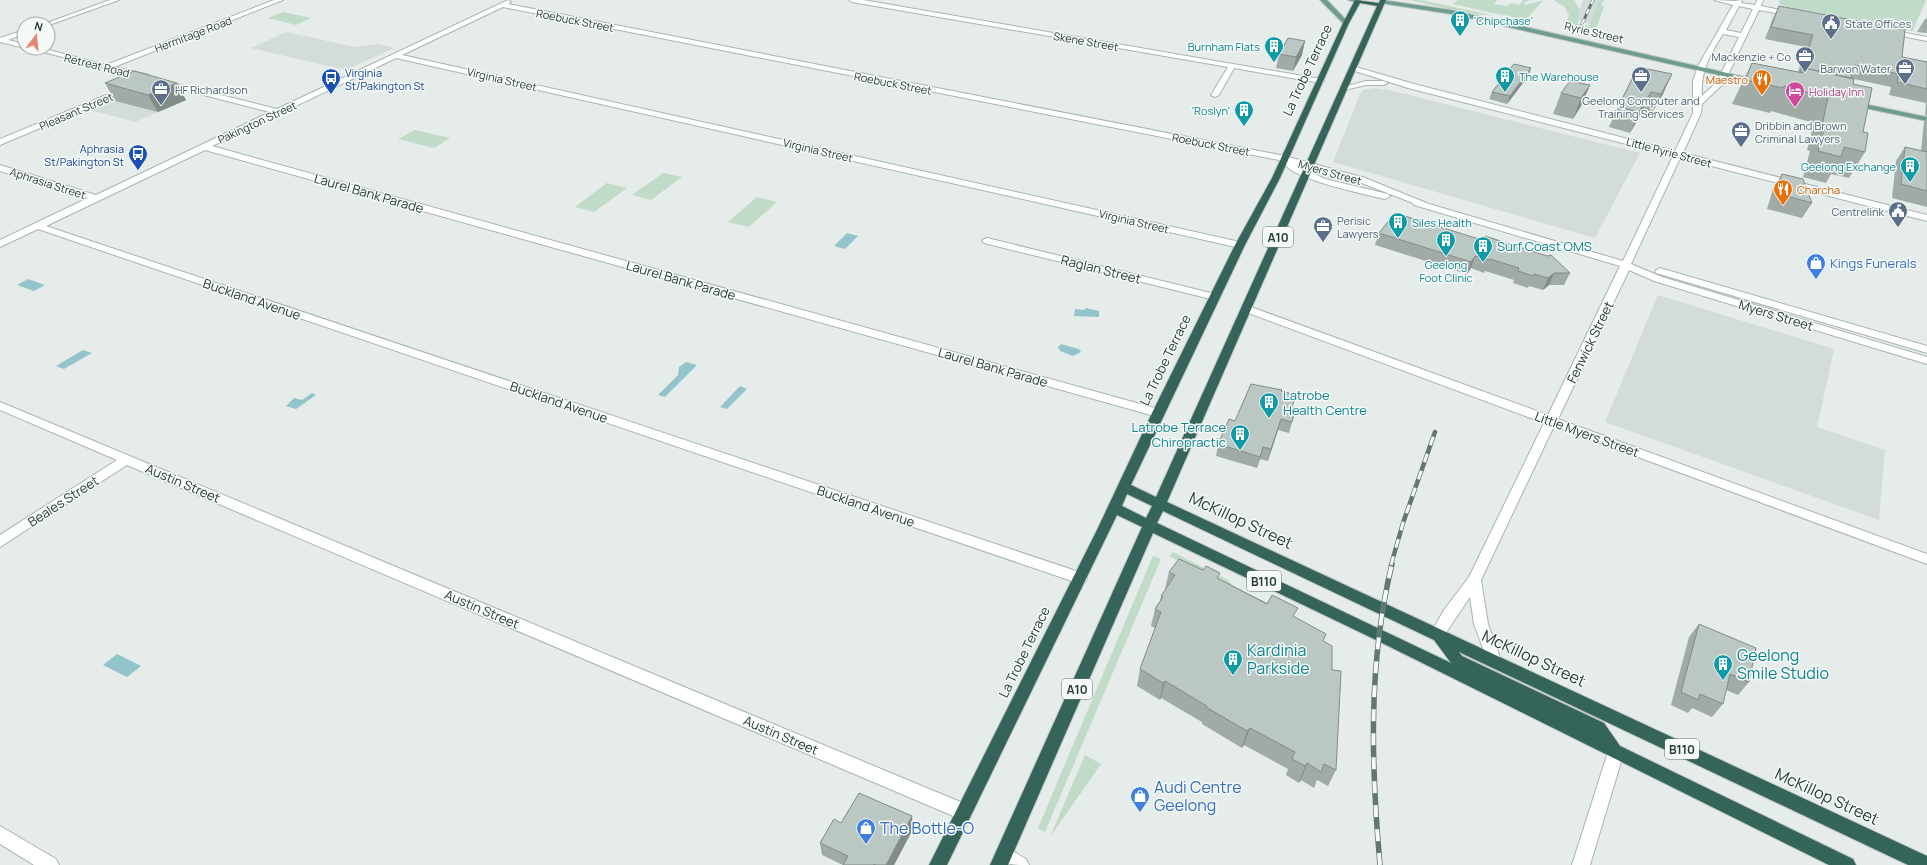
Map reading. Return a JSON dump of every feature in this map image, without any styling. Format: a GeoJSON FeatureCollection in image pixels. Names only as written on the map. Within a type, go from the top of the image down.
{"type":"FeatureCollection","features":[{"type":"Feature","properties":{"kind":"highway","name":"La Trobe Terrace"},"geometry":{"type":"LineString","coordinates":[[938,865],[1080,578],[1240,245],[1285,159],[1357,0]]}},
{"type":"Feature","properties":{"kind":"highway"},"geometry":{"type":"LineString","coordinates":[[1357,0],[1382,2]]}},
{"type":"Feature","properties":{"kind":"highway","name":"A10"},"geometry":{"type":"LineString","coordinates":[[1001,859],[1247,309],[1382,2]]}},
{"type":"Feature","properties":{"kind":"highway","name":"McKillop Street"},"geometry":{"type":"LineString","coordinates":[[1124,487],[1438,633],[1927,865]]}},
{"type":"Feature","properties":{"kind":"highway","name":"B110"},"geometry":{"type":"LineString","coordinates":[[1114,508],[1184,543],[1379,635],[1847,865]]}},
{"type":"Feature","properties":{"kind":"highway"},"geometry":{"type":"LineString","coordinates":[[1438,633],[1457,660],[1598,728],[1616,752]]}},
{"type":"Feature","properties":{"kind":"main road"},"geometry":{"type":"LineString","coordinates":[[1323,0],[1346,23]]}},
{"type":"Feature","properties":{"kind":"main road"},"geometry":{"type":"LineString","coordinates":[[1404,0],[1414,5]]}},
{"type":"Feature","properties":{"kind":"main road","name":"Ryrie Street"},"geometry":{"type":"LineString","coordinates":[[1382,2],[1414,5],[1764,81]]}},
{"type":"Feature","properties":{"kind":"main road","name":"Ryrie Street"},"geometry":{"type":"LineString","coordinates":[[1382,2],[1494,22]]}},
{"type":"Feature","properties":{"kind":"main road"},"geometry":{"type":"LineString","coordinates":[[1851,96],[1927,113]]}},
{"type":"Feature","properties":{"kind":"main road"},"geometry":{"type":"LineString","coordinates":[[1843,101],[1927,119]]}},
{"type":"Feature","properties":{"kind":"street"},"geometry":{"type":"LineString","coordinates":[[56,21],[116,0]]}},
{"type":"Feature","properties":{"kind":"street","name":"Hermitage Road"},"geometry":{"type":"LineString","coordinates":[[107,67],[280,0]]}},
{"type":"Feature","properties":{"kind":"street","name":"Pakington Street"},"geometry":{"type":"LineString","coordinates":[[0,244],[513,0]]}},
{"type":"Feature","properties":{"kind":"street","name":"Skene Street"},"geometry":{"type":"LineString","coordinates":[[852,0],[1320,81]]}},
{"type":"Feature","properties":{"kind":"street"},"geometry":{"type":"LineString","coordinates":[[1717,0],[1738,2],[1802,16]]}},
{"type":"Feature","properties":{"kind":"street"},"geometry":{"type":"LineString","coordinates":[[1700,102],[1716,89],[1726,73],[1760,0]]}},
{"type":"Feature","properties":{"kind":"street","name":"Fenwick Street"},"geometry":{"type":"LineString","coordinates":[[1438,633],[1448,614],[1474,580],[1626,265],[1697,113],[1700,102],[1696,84],[1701,68],[1720,31],[1738,2]]}},
{"type":"Feature","properties":{"kind":"street","name":"Roebuck Street"},"geometry":{"type":"LineString","coordinates":[[502,6],[1285,159]]}},
{"type":"Feature","properties":{"kind":"street"},"geometry":{"type":"LineString","coordinates":[[1879,30],[1927,39]]}},
{"type":"Feature","properties":{"kind":"street"},"geometry":{"type":"LineString","coordinates":[[1720,31],[1744,36]]}},
{"type":"Feature","properties":{"kind":"street"},"geometry":{"type":"LineString","coordinates":[[0,40],[16,35]]}},
{"type":"Feature","properties":{"kind":"street"},"geometry":{"type":"LineString","coordinates":[[0,40],[16,44]]}},
{"type":"Feature","properties":{"kind":"street","name":"Retreat Road"},"geometry":{"type":"LineString","coordinates":[[56,54],[279,112]]}},
{"type":"Feature","properties":{"kind":"street","name":"Virginia Street"},"geometry":{"type":"LineString","coordinates":[[396,56],[1240,245]]}},
{"type":"Feature","properties":{"kind":"street"},"geometry":{"type":"LineString","coordinates":[[1215,95],[1232,66]]}},
{"type":"Feature","properties":{"kind":"street","name":"Little Ryrie Street"},"geometry":{"type":"LineString","coordinates":[[1353,69],[1411,86],[1927,218]]}},
{"type":"Feature","properties":{"kind":"street","name":"Pleasant Street"},"geometry":{"type":"LineString","coordinates":[[0,142],[139,84],[155,80]]}},
{"type":"Feature","properties":{"kind":"street","name":"Little Ryrie Street"},"geometry":{"type":"LineString","coordinates":[[1344,88],[1374,82],[1411,86]]}},
{"type":"Feature","properties":{"kind":"street","name":"Laurel Bank Parade"},"geometry":{"type":"LineString","coordinates":[[205,147],[1158,413]]}},
{"type":"Feature","properties":{"kind":"street","name":"Myers Street"},"geometry":{"type":"LineString","coordinates":[[1285,159],[1346,186],[1425,205],[1626,265],[1662,280],[1927,361]]}},
{"type":"Feature","properties":{"kind":"street","name":"Aphrasia Street"},"geometry":{"type":"LineString","coordinates":[[0,168],[96,198]]}},
{"type":"Feature","properties":{"kind":"street","name":"Buckland Avenue"},"geometry":{"type":"LineString","coordinates":[[38,226],[1080,578]]}},
{"type":"Feature","properties":{"kind":"street","name":"Raglan Street"},"geometry":{"type":"LineString","coordinates":[[987,241],[1215,297]]}},
{"type":"Feature","properties":{"kind":"street","name":"Myers Street"},"geometry":{"type":"LineString","coordinates":[[1626,265],[1660,271],[1927,350]]}},
{"type":"Feature","properties":{"kind":"street","name":"Little Myers Street"},"geometry":{"type":"LineString","coordinates":[[1247,309],[1927,559]]}},
{"type":"Feature","properties":{"kind":"street","name":"Austin Street"},"geometry":{"type":"LineString","coordinates":[[0,406],[964,812]]}},
{"type":"Feature","properties":{"kind":"street","name":"Beales Street"},"geometry":{"type":"LineString","coordinates":[[0,542],[126,459]]}},
{"type":"Feature","properties":{"kind":"street"},"geometry":{"type":"LineString","coordinates":[[1474,580],[1481,624],[1494,660]]}},
{"type":"Feature","properties":{"kind":"street"},"geometry":{"type":"LineString","coordinates":[[1581,865],[1616,752]]}},
{"type":"Feature","properties":{"kind":"street"},"geometry":{"type":"LineString","coordinates":[[0,834],[50,865]]}},
{"type":"Feature","properties":{"kind":"street"},"geometry":{"type":"LineString","coordinates":[[1001,859],[1020,865]]}},
{"type":"Feature","properties":{"kind":"shaded area"},"geometry":{"type":"Polygon","coordinates":[[[1583,0],[1601,0],[1590,24],[1577,20],[1583,0]]]}},
{"type":"Feature","properties":{"kind":"shaded area"},"geometry":{"type":"Polygon","coordinates":[[[286,32],[355,47],[378,44],[394,48],[346,70],[251,48],[286,32]]]}},
{"type":"Feature","properties":{"kind":"shaded area"},"geometry":{"type":"Polygon","coordinates":[[[143,88],[187,100],[135,122],[91,110],[143,88]]]}},
{"type":"Feature","properties":{"kind":"shaded area"},"geometry":{"type":"Polygon","coordinates":[[[1374,88],[1385,89],[1640,153],[1595,238],[1333,162],[1361,92],[1363,90],[1374,88]]]}},
{"type":"Feature","properties":{"kind":"shaded area"},"geometry":{"type":"Polygon","coordinates":[[[1658,295],[1834,349],[1817,427],[1885,450],[1879,520],[1605,422],[1658,295]]]}},
{"type":"Feature","properties":{"kind":"green space"},"geometry":{"type":"Polygon","coordinates":[[[1410,0],[1421,0],[1496,16],[1466,13],[1410,0]]]}},
{"type":"Feature","properties":{"kind":"green space"},"geometry":{"type":"Polygon","coordinates":[[[1458,0],[1497,0],[1494,4],[1507,6],[1510,3],[1519,5],[1523,0],[1529,0],[1523,4],[1526,5],[1543,0],[1526,20],[1453,4],[1458,0]]]}},
{"type":"Feature","properties":{"kind":"green space"},"geometry":{"type":"Polygon","coordinates":[[[1574,0],[1580,10],[1578,24],[1589,26],[1599,0],[1604,0],[1601,5],[1604,6],[1596,29],[1566,23],[1569,15],[1564,6],[1554,1],[1574,0]]]}},
{"type":"Feature","properties":{"kind":"green space"},"geometry":{"type":"Polygon","coordinates":[[[1780,0],[1926,0],[1913,30],[1915,31],[1912,31],[1793,8],[1779,4],[1780,0]]]}},
{"type":"Feature","properties":{"kind":"green space"},"geometry":{"type":"Polygon","coordinates":[[[283,12],[311,18],[296,25],[268,18],[283,12]]]}},
{"type":"Feature","properties":{"kind":"green space"},"geometry":{"type":"Polygon","coordinates":[[[415,130],[450,138],[434,148],[398,139],[415,130]]]}},
{"type":"Feature","properties":{"kind":"green space"},"geometry":{"type":"Polygon","coordinates":[[[663,173],[682,177],[651,200],[632,195],[663,173]]]}},
{"type":"Feature","properties":{"kind":"green space"},"geometry":{"type":"Polygon","coordinates":[[[607,183],[627,188],[594,212],[575,207],[607,183]]]}},
{"type":"Feature","properties":{"kind":"green space"},"geometry":{"type":"Polygon","coordinates":[[[757,197],[777,202],[749,227],[728,222],[757,197]]]}},
{"type":"Feature","properties":{"kind":"green space"},"geometry":{"type":"Polygon","coordinates":[[[1173,552],[1228,580],[1236,589],[1169,556],[1173,552]]]}},
{"type":"Feature","properties":{"kind":"green space"},"geometry":{"type":"Polygon","coordinates":[[[1153,556],[1161,559],[1045,832],[1038,828],[1153,556]]]}},
{"type":"Feature","properties":{"kind":"green space"},"geometry":{"type":"Polygon","coordinates":[[[1085,755],[1101,764],[1050,837],[1085,755]]]}},
{"type":"Feature","properties":{"kind":"water"},"geometry":{"type":"Polygon","coordinates":[[[847,233],[858,236],[845,249],[834,246],[847,233]]]}},
{"type":"Feature","properties":{"kind":"water"},"geometry":{"type":"Polygon","coordinates":[[[28,279],[45,285],[34,291],[17,285],[28,279]]]}},
{"type":"Feature","properties":{"kind":"water"},"geometry":{"type":"Polygon","coordinates":[[[1086,308],[1099,311],[1099,317],[1074,316],[1075,309],[1084,310],[1086,308]]]}},
{"type":"Feature","properties":{"kind":"water"},"geometry":{"type":"Polygon","coordinates":[[[1061,344],[1079,349],[1081,352],[1073,356],[1060,351],[1058,347],[1061,344]]]}},
{"type":"Feature","properties":{"kind":"water"},"geometry":{"type":"Polygon","coordinates":[[[83,350],[92,353],[64,369],[56,366],[83,350]]]}},
{"type":"Feature","properties":{"kind":"water"},"geometry":{"type":"Polygon","coordinates":[[[686,362],[697,365],[665,397],[658,395],[678,375],[679,367],[686,362]]]}},
{"type":"Feature","properties":{"kind":"water"},"geometry":{"type":"Polygon","coordinates":[[[740,386],[747,389],[727,409],[720,407],[740,386]]]}},
{"type":"Feature","properties":{"kind":"water"},"geometry":{"type":"Polygon","coordinates":[[[312,393],[316,395],[296,409],[286,406],[294,398],[302,400],[312,393]]]}},
{"type":"Feature","properties":{"kind":"water"},"geometry":{"type":"Polygon","coordinates":[[[117,654],[141,666],[127,677],[103,665],[117,654]]]}},
{"type":"Feature","properties":{"kind":"building"},"geometry":{"type":"Polygon","coordinates":[[[1779,6],[1905,30],[1902,57],[1927,62],[1927,89],[1897,82],[1899,74],[1854,65],[1851,78],[1804,68],[1802,73],[1800,73],[1813,35],[1771,27],[1779,6]]]}},
{"type":"Feature","properties":{"kind":"building"},"geometry":{"type":"Polygon","coordinates":[[[1288,38],[1305,41],[1296,57],[1279,54],[1288,38]]]}},
{"type":"Feature","properties":{"kind":"building"},"geometry":{"type":"Polygon","coordinates":[[[1752,63],[1803,73],[1804,68],[1854,79],[1853,84],[1872,88],[1863,132],[1868,133],[1865,152],[1844,147],[1841,157],[1818,151],[1825,126],[1822,125],[1828,98],[1784,86],[1783,88],[1745,80],[1752,63]]]}},
{"type":"Feature","properties":{"kind":"building","name":"The Warehouse"},"geometry":{"type":"Polygon","coordinates":[[[1514,64],[1531,68],[1510,96],[1492,92],[1514,64]]]}},
{"type":"Feature","properties":{"kind":"building"},"geometry":{"type":"Polygon","coordinates":[[[1638,67],[1672,74],[1661,94],[1651,92],[1639,112],[1618,107],[1638,67]]]}},
{"type":"Feature","properties":{"kind":"building"},"geometry":{"type":"Polygon","coordinates":[[[134,71],[177,83],[148,95],[105,83],[134,71]]]}},
{"type":"Feature","properties":{"kind":"building"},"geometry":{"type":"Polygon","coordinates":[[[1570,81],[1590,85],[1581,98],[1561,93],[1570,81]]]}},
{"type":"Feature","properties":{"kind":"building"},"geometry":{"type":"Polygon","coordinates":[[[1905,147],[1927,152],[1927,191],[1901,184],[1905,147]]]}},
{"type":"Feature","properties":{"kind":"building"},"geometry":{"type":"Polygon","coordinates":[[[1782,174],[1803,179],[1812,203],[1776,193],[1782,174]]]}},
{"type":"Feature","properties":{"kind":"building"},"geometry":{"type":"Polygon","coordinates":[[[1395,213],[1482,240],[1485,236],[1547,256],[1551,255],[1570,273],[1554,273],[1548,278],[1534,274],[1533,276],[1518,271],[1519,268],[1490,259],[1475,256],[1471,262],[1379,233],[1395,213]]]}},
{"type":"Feature","properties":{"kind":"building"},"geometry":{"type":"Polygon","coordinates":[[[1251,384],[1282,390],[1281,391],[1296,395],[1292,407],[1296,408],[1292,422],[1281,419],[1271,449],[1263,447],[1260,457],[1218,444],[1229,419],[1235,421],[1251,384]]]}},
{"type":"Feature","properties":{"kind":"building","name":"Kardinia Parkside"},"geometry":{"type":"Polygon","coordinates":[[[1179,559],[1203,570],[1206,566],[1220,573],[1217,578],[1267,604],[1272,595],[1298,608],[1293,616],[1326,634],[1323,641],[1332,646],[1332,670],[1341,671],[1336,770],[1324,764],[1321,772],[1307,763],[1305,766],[1292,759],[1295,752],[1250,728],[1247,731],[1165,681],[1163,683],[1140,669],[1161,612],[1155,609],[1163,597],[1161,596],[1175,575],[1169,572],[1179,559]]]}},
{"type":"Feature","properties":{"kind":"building"},"geometry":{"type":"Polygon","coordinates":[[[1699,624],[1756,648],[1749,682],[1730,674],[1723,704],[1700,694],[1698,700],[1681,692],[1699,624]]]}},
{"type":"Feature","properties":{"kind":"building","name":"The Bottle-O"},"geometry":{"type":"Polygon","coordinates":[[[859,793],[912,816],[886,865],[843,865],[848,856],[820,843],[834,819],[841,823],[859,793]]]}},
{"type":"Feature","properties":{"kind":"railway"},"geometry":{"type":"LineString","coordinates":[[1582,24],[1593,0]]}},
{"type":"Feature","properties":{"kind":"railway"},"geometry":{"type":"LineString","coordinates":[[1391,565],[1403,523],[1435,432]]}},
{"type":"Feature","properties":{"kind":"railway"},"geometry":{"type":"LineString","coordinates":[[1380,865],[1375,789],[1375,676],[1384,601],[1392,564]]}},
{"type":"Feature","properties":{"kind":"place","name":"'Chipchase'"},"geometry":{"type":"Point","coordinates":[1460,37]}},
{"type":"Feature","properties":{"kind":"place","name":"State Offices"},"geometry":{"type":"Point","coordinates":[1831,40]}},
{"type":"Feature","properties":{"kind":"place","name":"Burnham Flats"},"geometry":{"type":"Point","coordinates":[1274,63]}},
{"type":"Feature","properties":{"kind":"place","name":"Mackenzie + Co"},"geometry":{"type":"Point","coordinates":[1805,73]}},
{"type":"Feature","properties":{"kind":"place","name":"Barwon Water"},"geometry":{"type":"Point","coordinates":[1905,85]}},
{"type":"Feature","properties":{"kind":"place","name":"The Warehouse"},"geometry":{"type":"Point","coordinates":[1505,93]}},
{"type":"Feature","properties":{"kind":"place","name":"Geelong Computer and Training Services"},"geometry":{"type":"Point","coordinates":[1641,93]}},
{"type":"Feature","properties":{"kind":"place","name":"Virginia St/Pakington St"},"geometry":{"type":"Point","coordinates":[331,95]}},
{"type":"Feature","properties":{"kind":"place","name":"Maestro"},"geometry":{"type":"Point","coordinates":[1762,96]}},
{"type":"Feature","properties":{"kind":"place","name":"HF Richardson"},"geometry":{"type":"Point","coordinates":[161,106]}},
{"type":"Feature","properties":{"kind":"place","name":"Holiday Inn"},"geometry":{"type":"Point","coordinates":[1795,108]}},
{"type":"Feature","properties":{"kind":"place","name":"'Roslyn'"},"geometry":{"type":"Point","coordinates":[1244,127]}},
{"type":"Feature","properties":{"kind":"place","name":"Dribbin and Brown Criminal Lawyers"},"geometry":{"type":"Point","coordinates":[1741,148]}},
{"type":"Feature","properties":{"kind":"place","name":"Aphrasia St/Pakington St"},"geometry":{"type":"Point","coordinates":[138,171]}},
{"type":"Feature","properties":{"kind":"place","name":"Geelong Exchange"},"geometry":{"type":"Point","coordinates":[1910,183]}},
{"type":"Feature","properties":{"kind":"place","name":"Charcha"},"geometry":{"type":"Point","coordinates":[1783,206]}},
{"type":"Feature","properties":{"kind":"place","name":"Centrelink"},"geometry":{"type":"Point","coordinates":[1898,228]}},
{"type":"Feature","properties":{"kind":"place","name":"Siles Health"},"geometry":{"type":"Point","coordinates":[1398,239]}},
{"type":"Feature","properties":{"kind":"place","name":"Perisic Lawyers"},"geometry":{"type":"Point","coordinates":[1323,243]}},
{"type":"Feature","properties":{"kind":"place","name":"Geelong Foot Clinic"},"geometry":{"type":"Point","coordinates":[1446,257]}},
{"type":"Feature","properties":{"kind":"place","name":"Surf Coast OMS"},"geometry":{"type":"Point","coordinates":[1483,263]}},
{"type":"Feature","properties":{"kind":"place","name":"Kings Funerals"},"geometry":{"type":"Point","coordinates":[1816,280]}},
{"type":"Feature","properties":{"kind":"place","name":"Latrobe Health Centre"},"geometry":{"type":"Point","coordinates":[1269,419]}},
{"type":"Feature","properties":{"kind":"place","name":"Latrobe Terrace Chiropractic"},"geometry":{"type":"Point","coordinates":[1240,451]}},
{"type":"Feature","properties":{"kind":"place","name":"Kardinia Parkside"},"geometry":{"type":"Point","coordinates":[1233,676]}},
{"type":"Feature","properties":{"kind":"place","name":"Geelong Smile Studio"},"geometry":{"type":"Point","coordinates":[1723,681]}},
{"type":"Feature","properties":{"kind":"place","name":"Audi Centre Geelong"},"geometry":{"type":"Point","coordinates":[1140,813]}},
{"type":"Feature","properties":{"kind":"place","name":"The Bottle-O"},"geometry":{"type":"Point","coordinates":[866,845]}}]}
